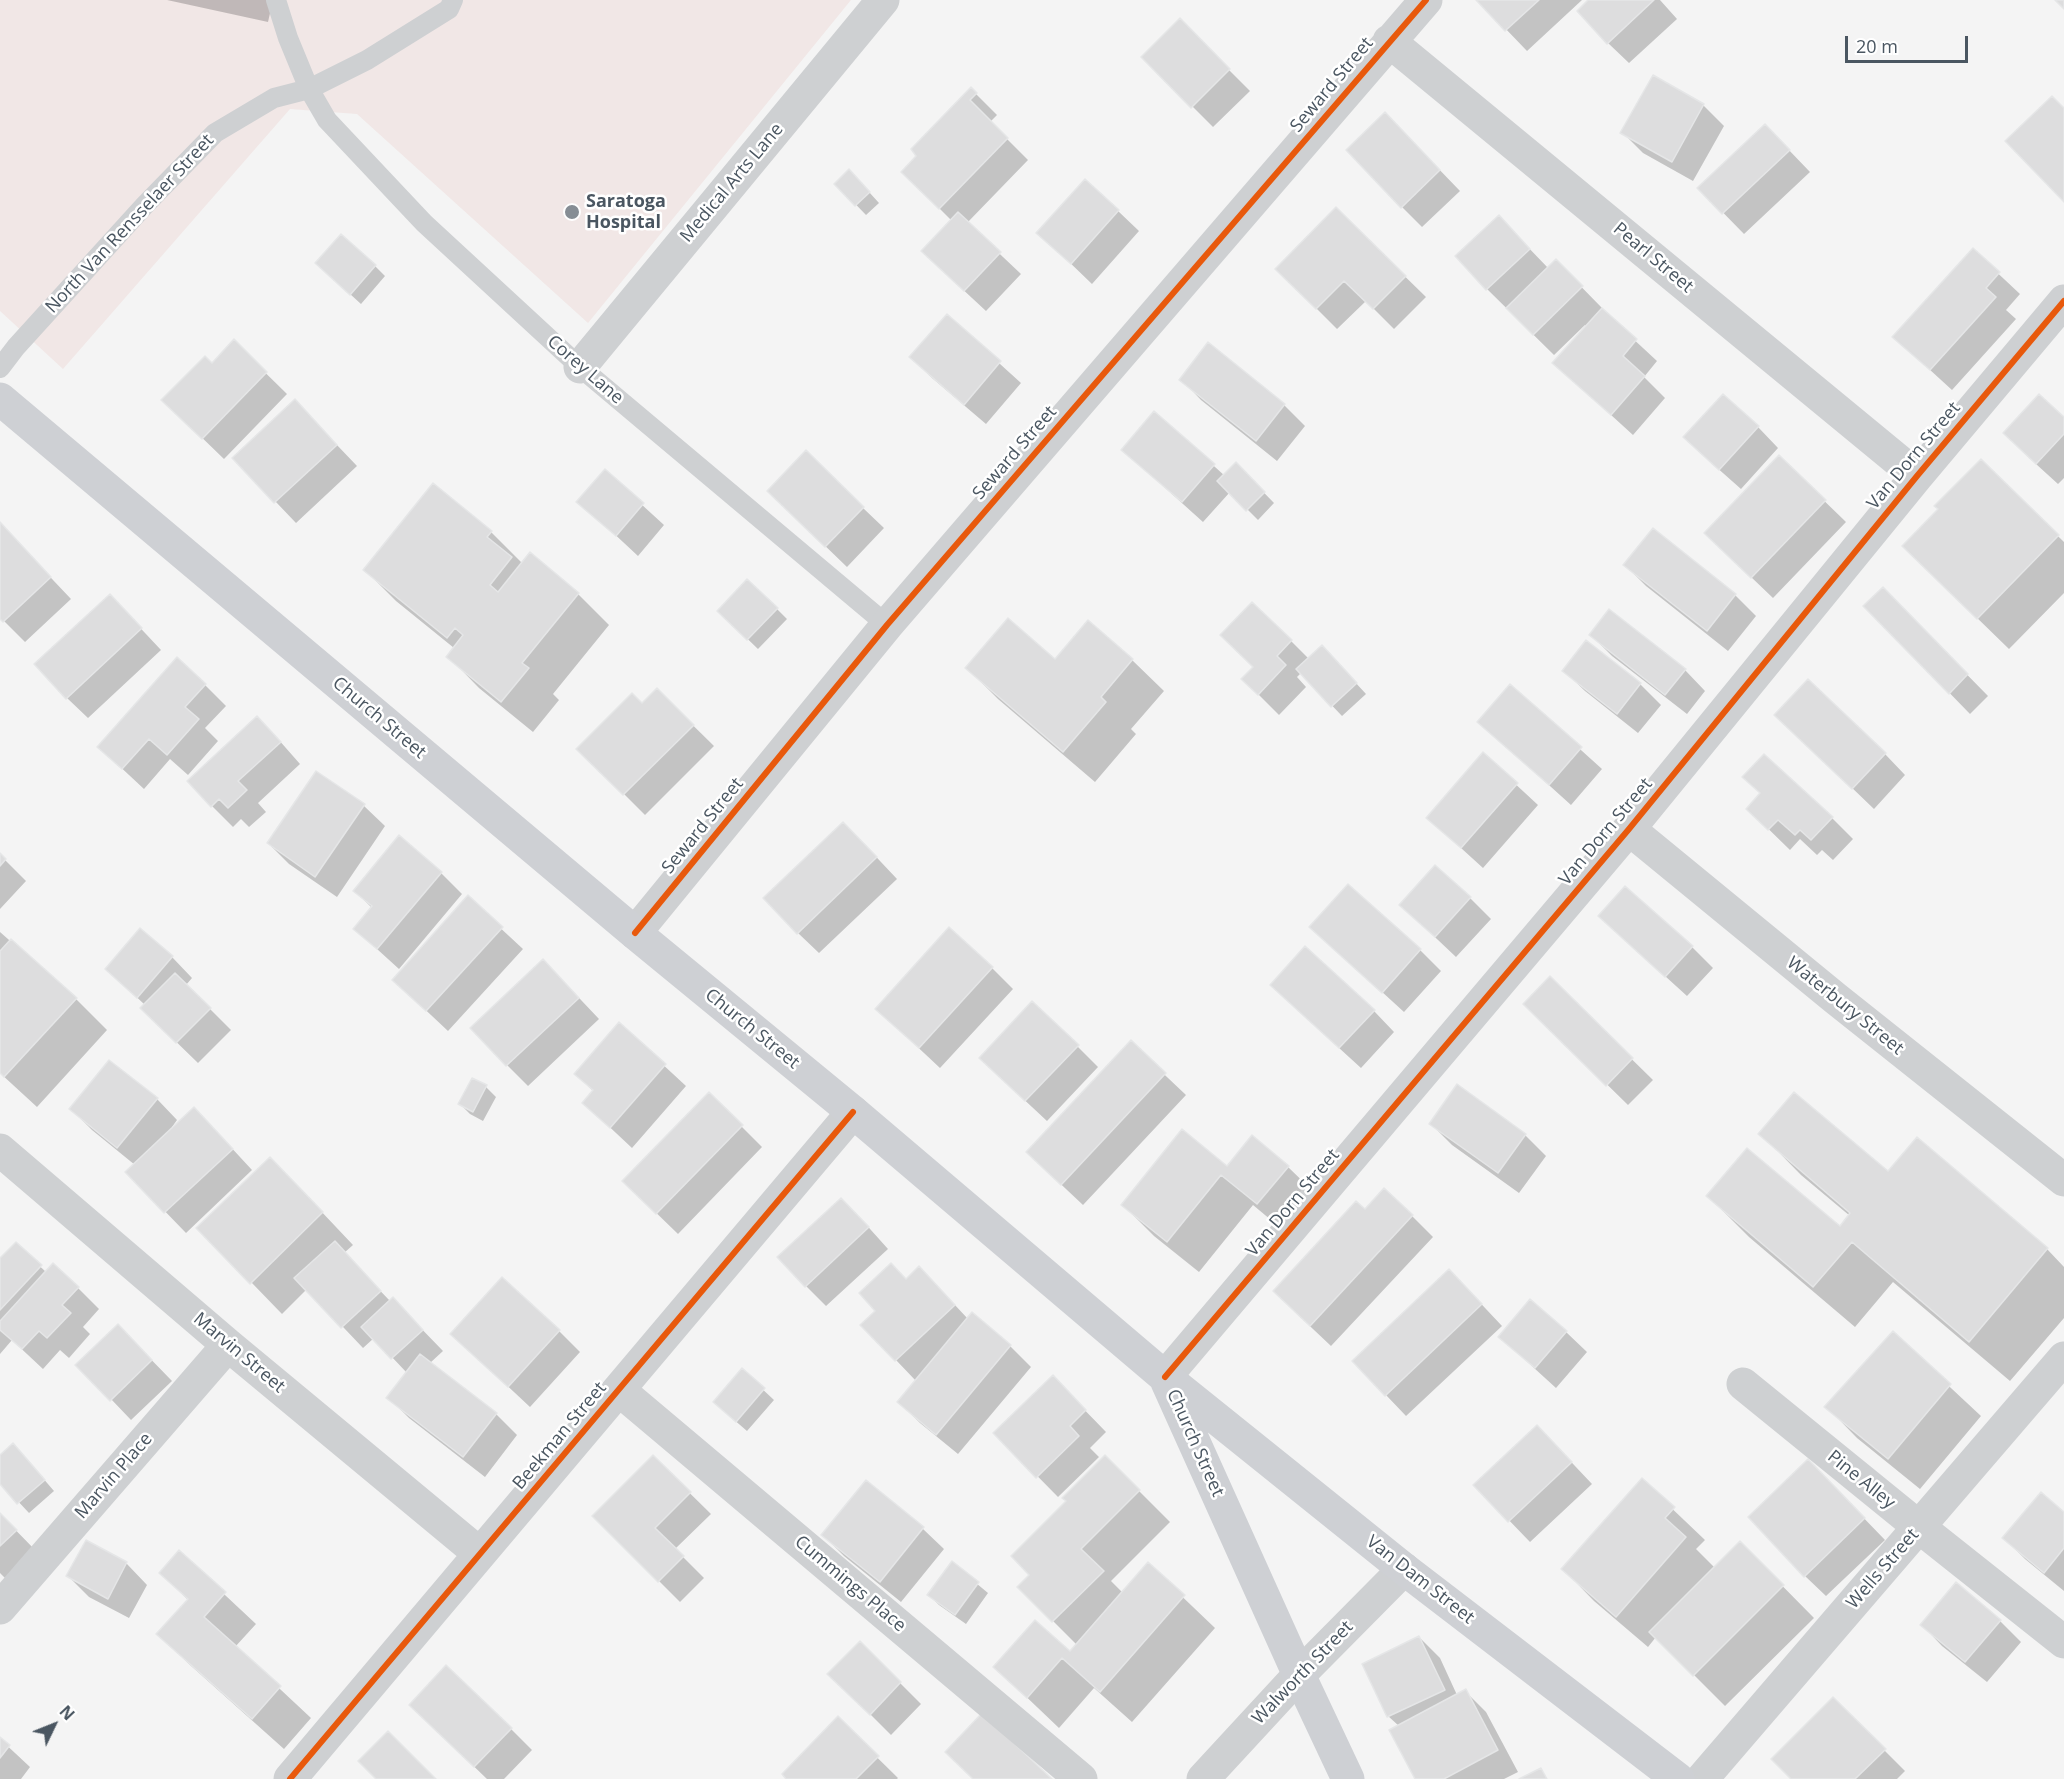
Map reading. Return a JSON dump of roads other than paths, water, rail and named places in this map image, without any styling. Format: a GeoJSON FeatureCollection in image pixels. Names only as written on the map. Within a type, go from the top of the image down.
{"type":"FeatureCollection","features":[{"type":"Feature","properties":{"kind":"main road","name":"Church Street"},"geometry":{"type":"LineString","coordinates":[[0,399],[1166,1377],[1348,1779]]}},
{"type":"Feature","properties":{"kind":"main road","name":"Van Dam Street"},"geometry":{"type":"LineString","coordinates":[[1166,1377],[1404,1569],[1678,1779]]}},
{"type":"Feature","properties":{"kind":"street","name":"Medical Arts Lane"},"geometry":{"type":"LineString","coordinates":[[580,367],[883,0]]}},
{"type":"Feature","properties":{"kind":"street","name":"Seward Street"},"geometry":{"type":"LineString","coordinates":[[635,933],[887,625],[1426,0]]}},
{"type":"Feature","properties":{"kind":"street","name":"Pearl Street"},"geometry":{"type":"LineString","coordinates":[[1389,41],[1917,476]]}},
{"type":"Feature","properties":{"kind":"street","name":"Van Dorn Street"},"geometry":{"type":"LineString","coordinates":[[1166,1377],[1629,829],[1917,476],[2064,301]]}},
{"type":"Feature","properties":{"kind":"street","name":"Waterbury Street"},"geometry":{"type":"LineString","coordinates":[[1629,829],[1835,999],[2064,1180]]}},
{"type":"Feature","properties":{"kind":"street","name":"Beekman Street"},"geometry":{"type":"LineString","coordinates":[[290,1779],[853,1113]]}},
{"type":"Feature","properties":{"kind":"street","name":"Marvin Street"},"geometry":{"type":"LineString","coordinates":[[0,1150],[228,1345],[480,1554]]}},
{"type":"Feature","properties":{"kind":"street","name":"Marvin Place"},"geometry":{"type":"LineString","coordinates":[[3,1597],[228,1345]]}},
{"type":"Feature","properties":{"kind":"street","name":"Wells Street"},"geometry":{"type":"LineString","coordinates":[[1702,1779],[2064,1358]]}},
{"type":"Feature","properties":{"kind":"street","name":"Pine Alley"},"geometry":{"type":"LineString","coordinates":[[1743,1384],[2064,1642]]}},
{"type":"Feature","properties":{"kind":"street","name":"Cummings Place"},"geometry":{"type":"LineString","coordinates":[[619,1390],[1081,1779]]}},
{"type":"Feature","properties":{"kind":"street","name":"Walworth Street"},"geometry":{"type":"LineString","coordinates":[[1203,1779],[1299,1675],[1404,1569]]}},
{"type":"Feature","properties":{"kind":"lane"},"geometry":{"type":"LineString","coordinates":[[276,0],[288,38],[309,89]]}},
{"type":"Feature","properties":{"kind":"lane","name":"North Van Rensselaer Street"},"geometry":{"type":"LineString","coordinates":[[0,368],[16,347],[144,207],[215,133],[274,99],[309,89],[367,60],[449,9],[453,0]]}},
{"type":"Feature","properties":{"kind":"lane","name":"Corey Lane"},"geometry":{"type":"LineString","coordinates":[[309,89],[327,120],[424,224],[580,367],[887,625]]}},
{"type":"Feature","properties":{"kind":"place","name":"Saratoga Hospital"},"geometry":{"type":"Point","coordinates":[572,212]}}]}
